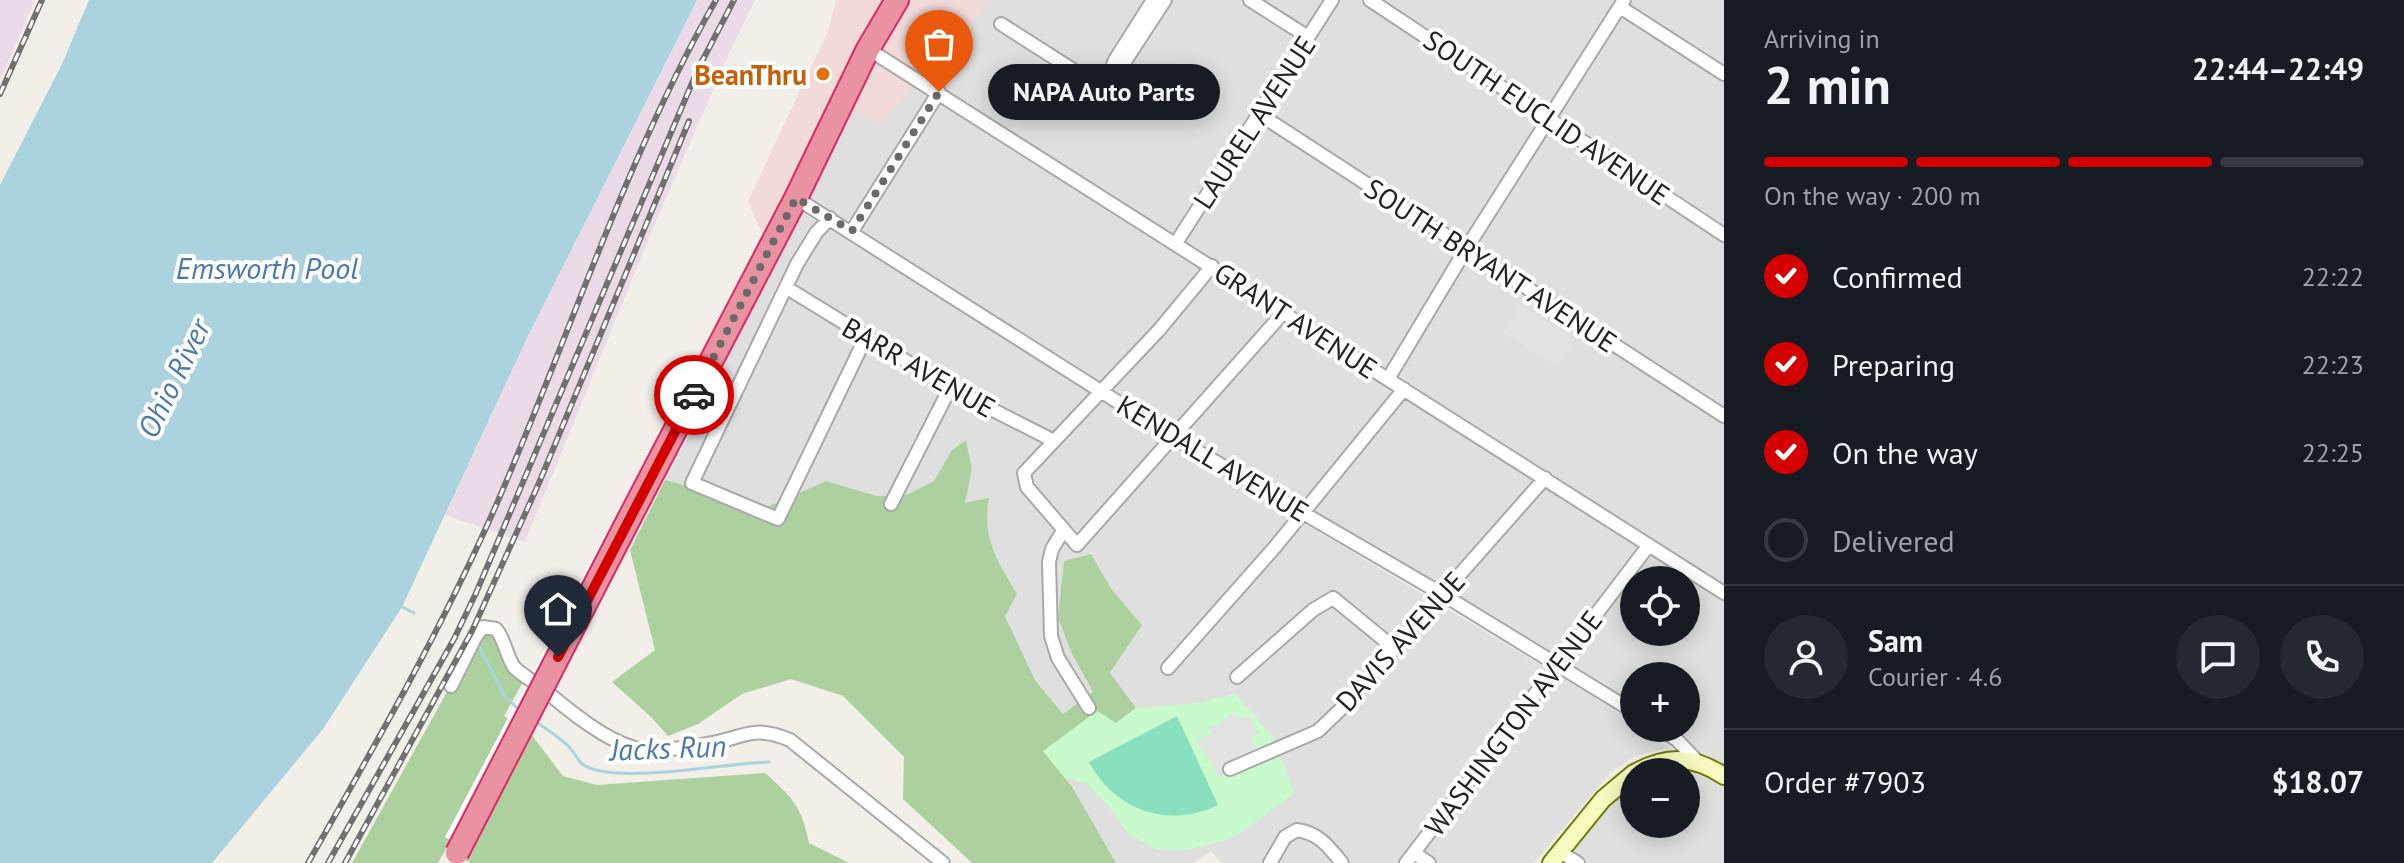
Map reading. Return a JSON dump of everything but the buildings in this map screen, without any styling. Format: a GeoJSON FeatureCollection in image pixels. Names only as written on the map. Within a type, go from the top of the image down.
{"type":"FeatureCollection","features":[{"type":"Feature","properties":{"kind":"highway"},"geometry":{"type":"LineString","coordinates":[[454,858],[796,198],[868,49],[897,0]]}},
{"type":"Feature","properties":{"kind":"street"},"geometry":{"type":"LineString","coordinates":[[1103,89],[1115,60],[1153,0]]}},
{"type":"Feature","properties":{"kind":"street"},"geometry":{"type":"LineString","coordinates":[[1103,89],[1122,66],[1165,0]]}},
{"type":"Feature","properties":{"kind":"street"},"geometry":{"type":"LineString","coordinates":[[1250,0],[1308,37]]}},
{"type":"Feature","properties":{"kind":"street","name":"LAUREL AVENUE"},"geometry":{"type":"LineString","coordinates":[[1176,243],[1332,0]]}},
{"type":"Feature","properties":{"kind":"street","name":"SOUTH EUCLID AVENUE"},"geometry":{"type":"LineString","coordinates":[[1370,0],[1724,235]]}},
{"type":"Feature","properties":{"kind":"street"},"geometry":{"type":"LineString","coordinates":[[1388,379],[1466,249],[1622,4],[1724,74]]}},
{"type":"Feature","properties":{"kind":"street"},"geometry":{"type":"LineString","coordinates":[[1001,24],[1103,89]]}},
{"type":"Feature","properties":{"kind":"street","name":"GRANT AVENUE"},"geometry":{"type":"LineString","coordinates":[[868,49],[1724,593]]}},
{"type":"Feature","properties":{"kind":"street"},"geometry":{"type":"LineString","coordinates":[[852,231],[939,92]]}},
{"type":"Feature","properties":{"kind":"street","name":"SOUTH BRYANT AVENUE"},"geometry":{"type":"LineString","coordinates":[[1259,114],[1724,416]]}},
{"type":"Feature","properties":{"kind":"street","name":"KENDALL AVENUE"},"geometry":{"type":"LineString","coordinates":[[796,198],[1173,437],[1442,594],[1620,703]]}},
{"type":"Feature","properties":{"kind":"street"},"geometry":{"type":"LineString","coordinates":[[830,218],[816,233],[797,264],[692,483],[778,519],[866,337]]}},
{"type":"Feature","properties":{"kind":"street"},"geometry":{"type":"LineString","coordinates":[[1212,266],[1103,390],[1024,473],[1027,487],[1077,545],[1284,312]]}},
{"type":"Feature","properties":{"kind":"street","name":"BARR AVENUE"},"geometry":{"type":"LineString","coordinates":[[787,288],[950,388],[1054,441]]}},
{"type":"Feature","properties":{"kind":"street"},"geometry":{"type":"LineString","coordinates":[[891,504],[950,388]]}},
{"type":"Feature","properties":{"kind":"street"},"geometry":{"type":"LineString","coordinates":[[1168,668],[1303,513],[1404,389]]}},
{"type":"Feature","properties":{"kind":"street","name":"DAVIS AVENUE"},"geometry":{"type":"LineString","coordinates":[[1230,769],[1318,731],[1342,708],[1545,478]]}},
{"type":"Feature","properties":{"kind":"street"},"geometry":{"type":"LineString","coordinates":[[1063,531],[1052,549],[1049,562],[1051,636],[1058,658],[1089,708]]}},
{"type":"Feature","properties":{"kind":"street","name":"WASHINGTON AVENUE"},"geometry":{"type":"LineString","coordinates":[[1410,858],[1649,545]]}},
{"type":"Feature","properties":{"kind":"street"},"geometry":{"type":"LineString","coordinates":[[1237,677],[1313,610],[1333,598],[1394,648]]}},
{"type":"Feature","properties":{"kind":"street"},"geometry":{"type":"LineString","coordinates":[[451,686],[483,627],[496,629],[503,638],[514,667],[582,722],[635,748],[677,749],[755,731],[772,732],[790,740],[943,863]]}},
{"type":"Feature","properties":{"kind":"street"},"geometry":{"type":"LineString","coordinates":[[1679,742],[1694,758]]}},
{"type":"Feature","properties":{"kind":"street"},"geometry":{"type":"LineString","coordinates":[[1700,762],[1724,776]]}},
{"type":"Feature","properties":{"kind":"street"},"geometry":{"type":"LineString","coordinates":[[1578,863],[1555,857],[1603,799],[1620,785]]}},
{"type":"Feature","properties":{"kind":"street"},"geometry":{"type":"LineString","coordinates":[[1270,863],[1285,837],[1297,830],[1322,839],[1342,863]]}},
{"type":"Feature","properties":{"kind":"street"},"geometry":{"type":"LineString","coordinates":[[1410,858],[1429,863]]}},
{"type":"Feature","properties":{"kind":"shaded area"},"geometry":{"type":"Polygon","coordinates":[[[0,0],[35,0],[0,80],[0,0]]]}},
{"type":"Feature","properties":{"kind":"shaded area"},"geometry":{"type":"Polygon","coordinates":[[[697,0],[755,0],[656,221],[525,542],[445,515],[527,338],[697,0]]]}},
{"type":"Feature","properties":{"kind":"shaded area"},"geometry":{"type":"Polygon","coordinates":[[[836,0],[989,0],[929,87],[919,81],[879,124],[842,104],[769,250],[748,201],[828,31],[836,0]]]}},
{"type":"Feature","properties":{"kind":"shaded area"},"geometry":{"type":"Polygon","coordinates":[[[989,0],[1724,0],[1724,863],[1551,863],[1620,788],[1620,838],[1700,838],[1700,758],[1693,758],[1675,742],[1700,742],[1700,662],[1620,662],[1620,704],[1303,513],[796,198],[841,104],[920,81],[929,86],[989,0]]]}},
{"type":"Feature","properties":{"kind":"shaded area"},"geometry":{"type":"Polygon","coordinates":[[[803,213],[1147,429],[1591,695],[1620,714],[1620,742],[1661,742],[1670,748],[1620,758],[1620,766],[1611,772],[1534,863],[1223,863],[1210,851],[1194,863],[1116,863],[1073,788],[1043,751],[1136,708],[1110,674],[1142,625],[1112,590],[1091,555],[1072,654],[1093,692],[1063,714],[1035,680],[1005,615],[1016,594],[990,545],[986,520],[989,499],[964,504],[972,469],[966,440],[952,450],[934,481],[906,495],[877,496],[826,481],[767,507],[665,480],[792,226],[803,213]]]}},
{"type":"Feature","properties":{"kind":"shaded area"},"geometry":{"type":"Polygon","coordinates":[[[1520,305],[1574,339],[1557,367],[1503,333],[1520,305]]]}},
{"type":"Feature","properties":{"kind":"shaded area"},"geometry":{"type":"Polygon","coordinates":[[[1235,713],[1240,719],[1248,715],[1259,732],[1251,737],[1262,760],[1220,777],[1197,741],[1212,733],[1209,725],[1215,725],[1235,713]]]}},
{"type":"Feature","properties":{"kind":"green space"},"geometry":{"type":"Polygon","coordinates":[[[966,440],[972,469],[965,503],[989,498],[988,526],[993,549],[1017,594],[1005,616],[1035,680],[1063,714],[1093,692],[1072,654],[1058,618],[1064,561],[1091,554],[1112,590],[1142,625],[1110,673],[1136,708],[1116,723],[1043,751],[1073,788],[1116,863],[972,863],[903,799],[904,757],[843,696],[791,679],[742,694],[698,724],[668,736],[612,682],[655,650],[630,550],[665,480],[767,507],[826,481],[877,496],[906,495],[934,481],[952,450],[966,440]]]}},
{"type":"Feature","properties":{"kind":"green space"},"geometry":{"type":"Polygon","coordinates":[[[485,634],[493,634],[499,641],[511,675],[524,680],[504,716],[531,734],[563,776],[597,785],[765,773],[794,804],[803,820],[809,843],[849,863],[470,863],[447,847],[438,863],[352,863],[448,690],[455,692],[485,634]]]}},
{"type":"Feature","properties":{"kind":"green space"},"geometry":{"type":"Polygon","coordinates":[[[1235,694],[1273,737],[1294,793],[1244,831],[1220,842],[1186,850],[1156,849],[1128,834],[1111,809],[1086,783],[1065,778],[1043,751],[1097,711],[1116,723],[1136,708],[1198,703],[1235,694]]]}},
{"type":"Feature","properties":{"kind":"green space"},"geometry":{"type":"Polygon","coordinates":[[[1177,716],[1218,805],[1181,815],[1145,811],[1113,793],[1089,762],[1177,716]]]}},
{"type":"Feature","properties":{"kind":"water","name":"Emsworth Pool"},"geometry":{"type":"Polygon","coordinates":[[[89,0],[697,0],[527,338],[402,607],[323,729],[212,863],[0,863],[0,185],[62,64],[89,0]]]}},
{"type":"Feature","properties":{"kind":"pier"},"geometry":{"type":"Polygon","coordinates":[[[607,531],[630,543],[469,849],[445,837],[607,531]]]}},
{"type":"Feature","properties":{"kind":"waterway","name":"Jacks Run"},"geometry":{"type":"LineString","coordinates":[[400,606],[414,613]]}},
{"type":"Feature","properties":{"kind":"waterway","name":"Jacks Run"},"geometry":{"type":"LineString","coordinates":[[480,648],[504,695],[520,711]]}},
{"type":"Feature","properties":{"kind":"waterway","name":"Jacks Run"},"geometry":{"type":"LineString","coordinates":[[536,722],[566,744],[581,763],[596,770],[617,773],[671,772],[769,762]]}},
{"type":"Feature","properties":{"kind":"railway"},"geometry":{"type":"LineString","coordinates":[[0,94],[42,0]]}},
{"type":"Feature","properties":{"kind":"railway"},"geometry":{"type":"LineString","coordinates":[[308,863],[406,689],[473,555],[653,124],[716,0]]}},
{"type":"Feature","properties":{"kind":"railway"},"geometry":{"type":"LineString","coordinates":[[328,863],[454,639],[476,593],[698,69],[734,0]]}},
{"type":"Feature","properties":{"kind":"railway"},"geometry":{"type":"LineString","coordinates":[[345,863],[472,631],[539,483],[689,121]]}},
{"type":"Feature","properties":{"kind":"way so far"},"geometry":{"type":"LineString","coordinates":[[694,395],[796,198],[852,231],[939,92]]}},
{"type":"Feature","properties":{"kind":"place","name":"BeanThru"},"geometry":{"type":"Point","coordinates":[823,74]}},
{"type":"Feature","properties":{"kind":"place","name":"NAPA Auto Parts"},"geometry":{"type":"Point","coordinates":[939,92]}},
{"type":"Feature","properties":{"kind":"route"},"geometry":{"type":"LineString","coordinates":[[558,657],[694,395]]}},
{"type":"Feature","properties":{"kind":"water label","name":"Ohio River"},"geometry":{"type":"Point","coordinates":[173,378]}}]}
